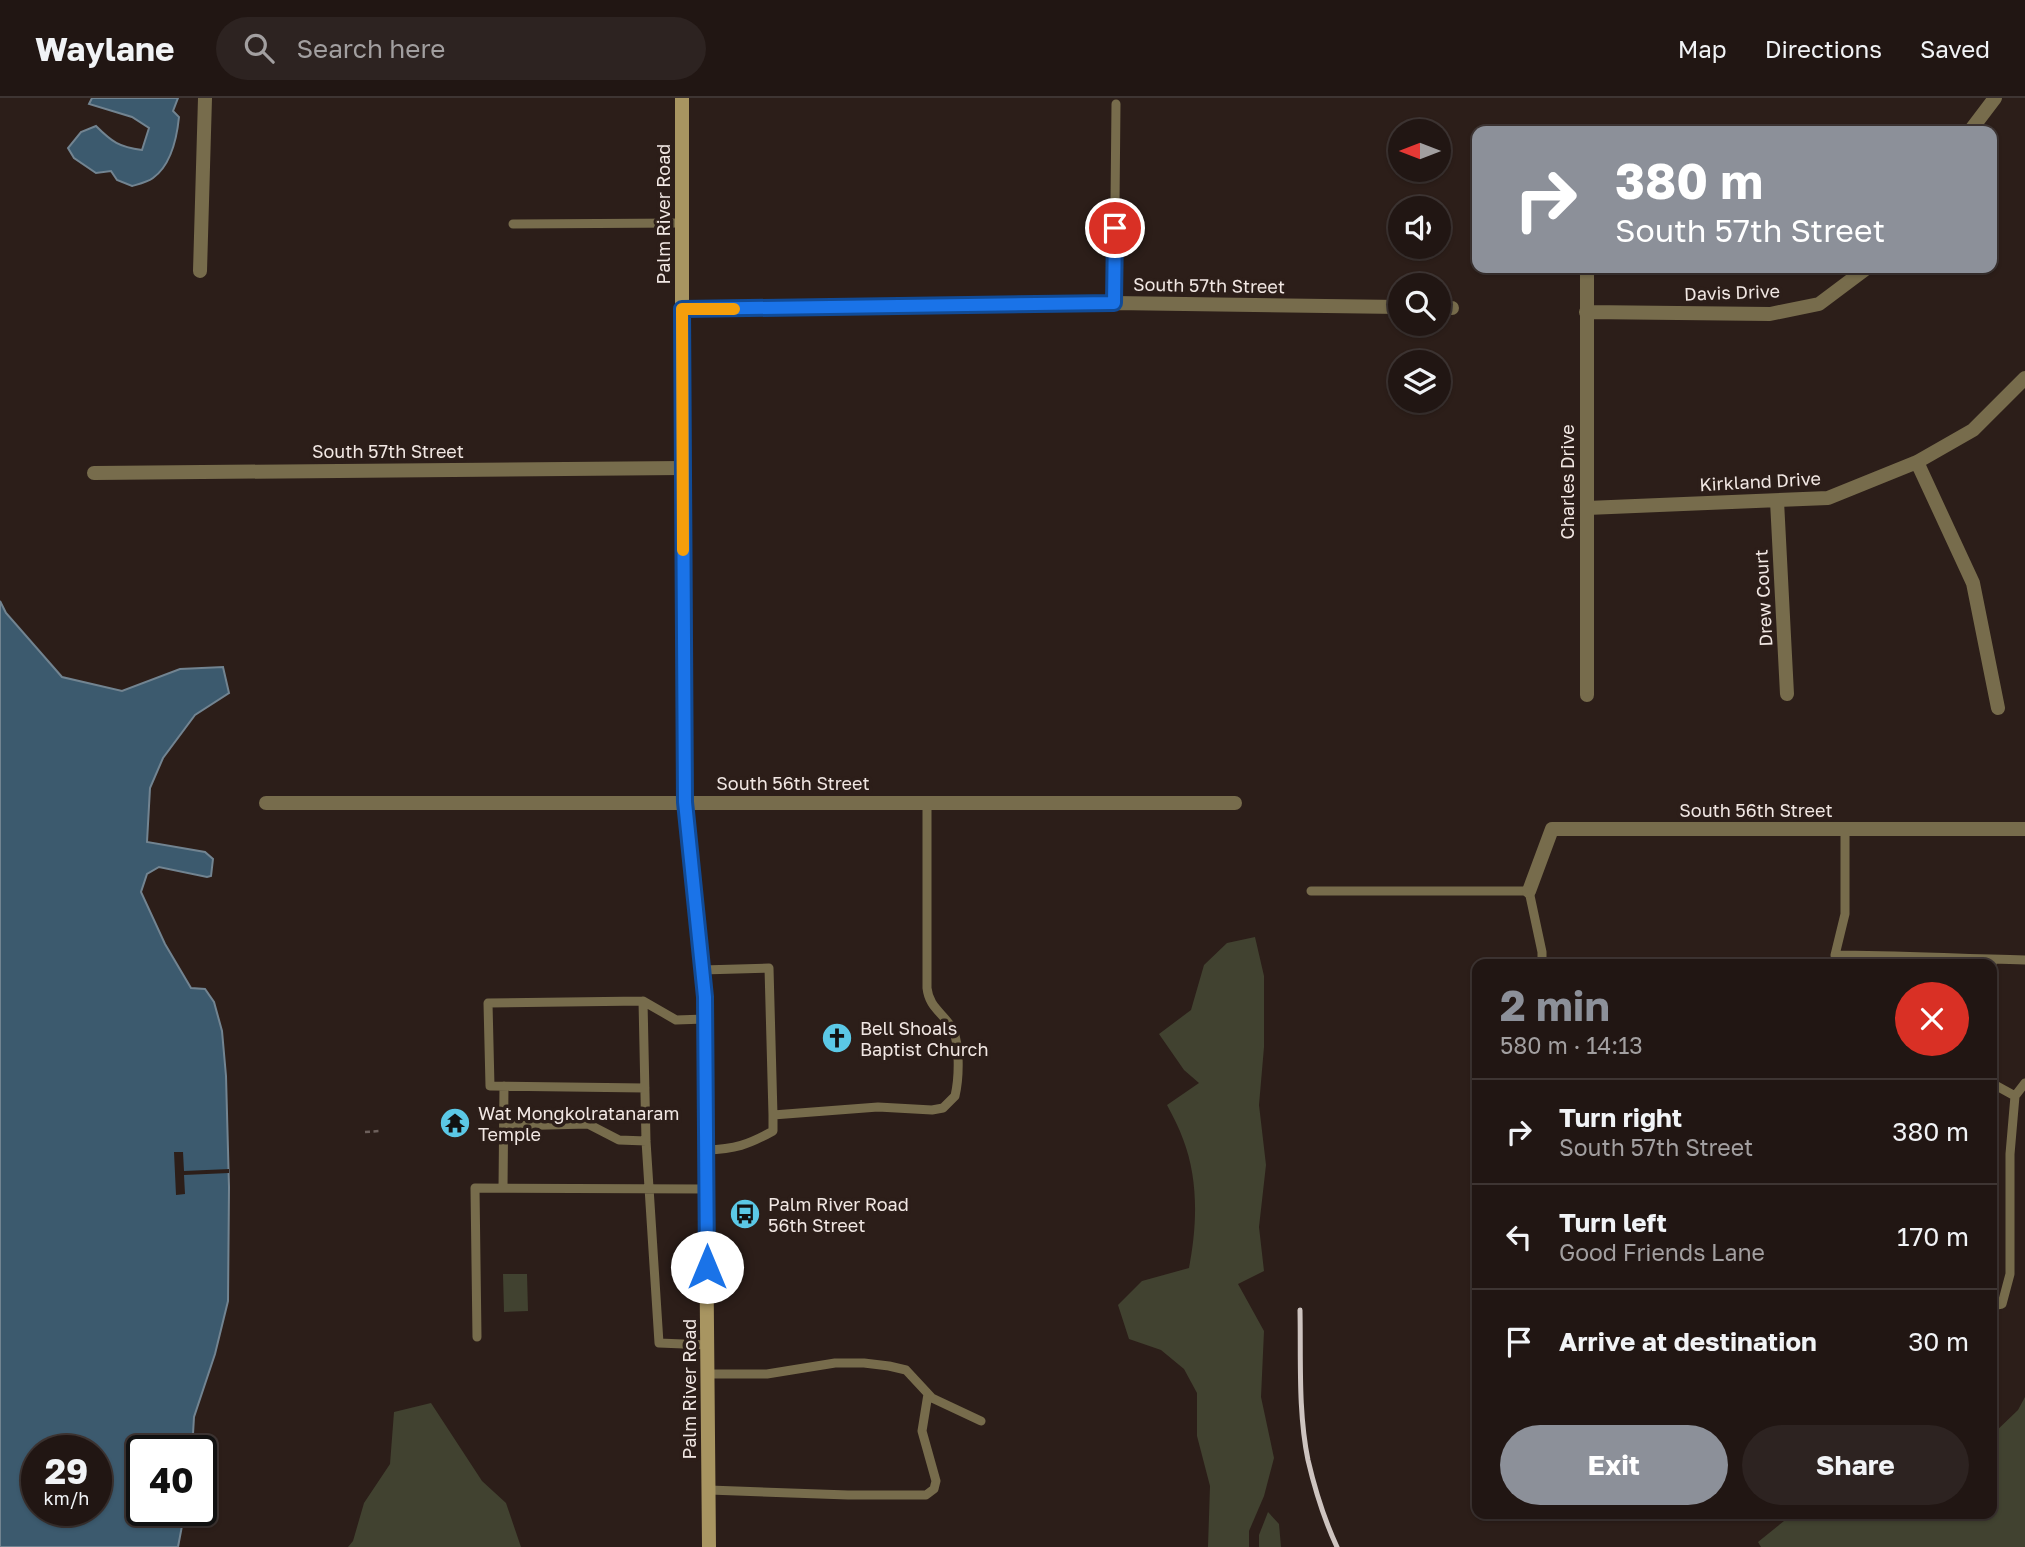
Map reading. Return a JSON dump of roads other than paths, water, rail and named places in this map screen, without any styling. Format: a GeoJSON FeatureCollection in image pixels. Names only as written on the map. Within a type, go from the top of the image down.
{"type":"FeatureCollection","features":[{"type":"Feature","properties":{"kind":"street"},"geometry":{"type":"LineString","coordinates":[[200,271],[205,98]]}},
{"type":"Feature","properties":{"kind":"street","name":"Palm River Road"},"geometry":{"type":"LineString","coordinates":[[682,98],[685,802],[705,1019],[709,1547]]}},
{"type":"Feature","properties":{"kind":"street"},"geometry":{"type":"LineString","coordinates":[[1974,126],[1995,98]]}},
{"type":"Feature","properties":{"kind":"street","name":"Charles Drive"},"geometry":{"type":"LineString","coordinates":[[1587,273],[1587,695]]}},
{"type":"Feature","properties":{"kind":"street","name":"Davis Drive"},"geometry":{"type":"LineString","coordinates":[[1586,312],[1770,314],[1819,303],[1860,273]]}},
{"type":"Feature","properties":{"kind":"street","name":"South 57th Street"},"geometry":{"type":"LineString","coordinates":[[682,309],[1114,303],[1388,307]]}},
{"type":"Feature","properties":{"kind":"street","name":"Kirkland Drive"},"geometry":{"type":"LineString","coordinates":[[1587,508],[1828,498],[1917,462],[1973,430],[2025,378]]}},
{"type":"Feature","properties":{"kind":"street"},"geometry":{"type":"LineString","coordinates":[[1917,462],[1973,583],[1998,708]]}},
{"type":"Feature","properties":{"kind":"street","name":"South 57th Street"},"geometry":{"type":"LineString","coordinates":[[94,472],[682,468]]}},
{"type":"Feature","properties":{"kind":"street","name":"Drew Court"},"geometry":{"type":"LineString","coordinates":[[1777,501],[1787,694]]}},
{"type":"Feature","properties":{"kind":"street","name":"South 56th Street"},"geometry":{"type":"LineString","coordinates":[[266,803],[1235,803]]}},
{"type":"Feature","properties":{"kind":"street","name":"South 56th Street"},"geometry":{"type":"LineString","coordinates":[[1529,891],[1552,829],[2025,829]]}},
{"type":"Feature","properties":{"kind":"lane"},"geometry":{"type":"LineString","coordinates":[[1114,303],[1116,104]]}},
{"type":"Feature","properties":{"kind":"lane"},"geometry":{"type":"LineString","coordinates":[[513,224],[682,223]]}},
{"type":"Feature","properties":{"kind":"lane"},"geometry":{"type":"LineString","coordinates":[[772,1115],[878,1107],[932,1110],[943,1108],[955,1097],[955,1033],[933,1006],[927,988],[927,802]]}},
{"type":"Feature","properties":{"kind":"lane"},"geometry":{"type":"LineString","coordinates":[[1835,959],[1845,914],[1845,829]]}},
{"type":"Feature","properties":{"kind":"lane"},"geometry":{"type":"LineString","coordinates":[[1311,891],[1529,891],[1542,959]]}},
{"type":"Feature","properties":{"kind":"lane"},"geometry":{"type":"LineString","coordinates":[[1846,959],[1889,955],[1945,959]]}},
{"type":"Feature","properties":{"kind":"lane"},"geometry":{"type":"LineString","coordinates":[[1997,960],[2025,960]]}},
{"type":"Feature","properties":{"kind":"lane"},"geometry":{"type":"LineString","coordinates":[[702,970],[769,968],[773,1131],[750,1144],[729,1149],[706,1150]]}},
{"type":"Feature","properties":{"kind":"lane"},"geometry":{"type":"LineString","coordinates":[[643,1001],[646,1141],[659,1343],[708,1345]]}},
{"type":"Feature","properties":{"kind":"lane"},"geometry":{"type":"LineString","coordinates":[[645,1088],[490,1086],[488,1003],[643,1001],[676,1020],[705,1019]]}},
{"type":"Feature","properties":{"kind":"lane"},"geometry":{"type":"LineString","coordinates":[[1997,1305],[2002,1304],[2010,1273],[2010,1154],[2015,1096],[2025,1083]]}},
{"type":"Feature","properties":{"kind":"lane"},"geometry":{"type":"LineString","coordinates":[[503,1188],[504,1086]]}},
{"type":"Feature","properties":{"kind":"lane"},"geometry":{"type":"LineString","coordinates":[[1997,1086],[2015,1096]]}},
{"type":"Feature","properties":{"kind":"lane"},"geometry":{"type":"LineString","coordinates":[[504,1126],[588,1124],[620,1140],[646,1141]]}},
{"type":"Feature","properties":{"kind":"lane"},"geometry":{"type":"LineString","coordinates":[[477,1338],[475,1188],[706,1189]]}},
{"type":"Feature","properties":{"kind":"lane"},"geometry":{"type":"LineString","coordinates":[[708,1374],[767,1374],[814,1365],[864,1363],[889,1366],[905,1370],[932,1398],[981,1421]]}},
{"type":"Feature","properties":{"kind":"lane"},"geometry":{"type":"LineString","coordinates":[[709,1490],[848,1496],[926,1495],[934,1489],[936,1481],[922,1431],[928,1394]]}},
{"type":"Feature","properties":{"kind":"water"},"geometry":{"type":"Polygon","coordinates":[[[92,98],[178,98],[173,111],[179,117],[172,150],[164,166],[153,178],[132,186],[117,180],[111,171],[96,173],[74,158],[68,148],[81,132],[96,126],[116,143],[142,150],[149,128],[132,117],[89,104],[92,98]]]}},
{"type":"Feature","properties":{"kind":"water"},"geometry":{"type":"Polygon","coordinates":[[[0,601],[6,613],[62,677],[122,691],[180,669],[223,667],[229,693],[195,715],[163,758],[150,788],[147,842],[205,852],[213,859],[211,876],[159,867],[147,874],[141,892],[165,944],[191,988],[205,989],[214,1002],[222,1031],[226,1076],[228,1301],[215,1354],[194,1417],[193,1435],[126,1435],[126,1526],[182,1526],[178,1547],[0,1547],[0,601]]]}},
{"type":"Feature","properties":{"kind":"railway"},"geometry":{"type":"LineString","coordinates":[[1300,1310],[1305,1442],[1317,1493],[1337,1547]]}},
{"type":"Feature","properties":{"kind":"place","name":"Bell Shoals Baptist Church"},"geometry":{"type":"Point","coordinates":[837,1038]}},
{"type":"Feature","properties":{"kind":"place","name":"Wat Mongkolratanaram Temple"},"geometry":{"type":"Point","coordinates":[455,1123]}},
{"type":"Feature","properties":{"kind":"place","name":"Palm River Road 56th Street"},"geometry":{"type":"Point","coordinates":[745,1214]}}]}
